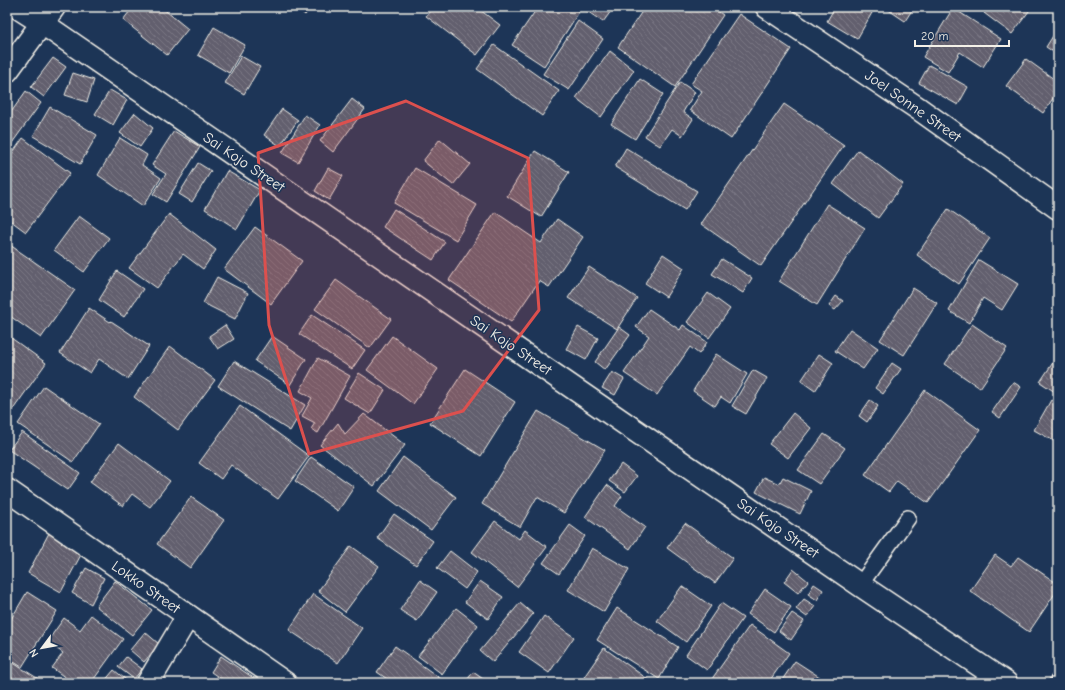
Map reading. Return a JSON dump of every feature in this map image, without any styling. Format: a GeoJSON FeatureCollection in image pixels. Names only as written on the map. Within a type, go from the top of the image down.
{"type":"FeatureCollection","features":[{"type":"Feature","properties":{"kind":"street","name":"Sai Kojo Street"},"geometry":{"type":"LineString","coordinates":[[16,7],[48,15],[860,585],[1006,683]]}},
{"type":"Feature","properties":{"kind":"street","name":"Joel Sonne Street"},"geometry":{"type":"LineString","coordinates":[[767,7],[925,114],[1058,208]]}},
{"type":"Feature","properties":{"kind":"street"},"geometry":{"type":"LineString","coordinates":[[7,71],[48,15]]}},
{"type":"Feature","properties":{"kind":"street","name":"Lokko Street"},"geometry":{"type":"LineString","coordinates":[[7,490],[285,683]]}},
{"type":"Feature","properties":{"kind":"street"},"geometry":{"type":"LineString","coordinates":[[148,683],[188,616]]}},
{"type":"Feature","properties":{"kind":"lane"},"geometry":{"type":"LineString","coordinates":[[860,585],[908,518]]}},
{"type":"Feature","properties":{"kind":"highlighted area"},"geometry":{"type":"Polygon","coordinates":[[[406,101],[528,158],[539,310],[463,411],[309,454],[269,325],[258,153],[406,101]]]}},
{"type":"Feature","properties":{"kind":"building"},"geometry":{"type":"Polygon","coordinates":[[[133,7],[161,7],[188,29],[167,55],[123,20],[133,7]]]}},
{"type":"Feature","properties":{"kind":"building"},"geometry":{"type":"Polygon","coordinates":[[[296,7],[312,7],[305,15],[296,7]]]}},
{"type":"Feature","properties":{"kind":"building"},"geometry":{"type":"Polygon","coordinates":[[[433,7],[476,7],[500,25],[477,55],[426,16],[433,7]]]}},
{"type":"Feature","properties":{"kind":"building"},"geometry":{"type":"Polygon","coordinates":[[[538,7],[572,7],[579,12],[544,66],[512,45],[538,7]]]}},
{"type":"Feature","properties":{"kind":"building"},"geometry":{"type":"Polygon","coordinates":[[[581,7],[614,7],[603,22],[581,7]]]}},
{"type":"Feature","properties":{"kind":"building"},"geometry":{"type":"Polygon","coordinates":[[[645,7],[712,7],[723,15],[675,87],[618,47],[645,7]]]}},
{"type":"Feature","properties":{"kind":"building"},"geometry":{"type":"Polygon","coordinates":[[[835,7],[867,7],[873,11],[857,39],[827,21],[835,7]]]}},
{"type":"Feature","properties":{"kind":"building"},"geometry":{"type":"Polygon","coordinates":[[[884,7],[914,7],[905,21],[884,7]]]}},
{"type":"Feature","properties":{"kind":"building"},"geometry":{"type":"Polygon","coordinates":[[[988,7],[1032,7],[1012,34],[984,13],[988,7]]]}},
{"type":"Feature","properties":{"kind":"building"},"geometry":{"type":"Polygon","coordinates":[[[953,8],[1001,39],[983,67],[960,52],[948,72],[923,57],[953,8]]]}},
{"type":"Feature","properties":{"kind":"building"},"geometry":{"type":"Polygon","coordinates":[[[739,14],[791,49],[731,139],[690,110],[702,91],[691,84],[739,14]]]}},
{"type":"Feature","properties":{"kind":"building"},"geometry":{"type":"Polygon","coordinates":[[[578,21],[603,39],[569,90],[543,74],[578,21]]]}},
{"type":"Feature","properties":{"kind":"building"},"geometry":{"type":"Polygon","coordinates":[[[214,27],[245,45],[229,73],[198,55],[214,27]]]}},
{"type":"Feature","properties":{"kind":"building"},"geometry":{"type":"Polygon","coordinates":[[[1058,28],[1058,55],[1046,47],[1058,28]]]}},
{"type":"Feature","properties":{"kind":"building"},"geometry":{"type":"Polygon","coordinates":[[[494,45],[559,91],[542,116],[477,69],[494,45]]]}},
{"type":"Feature","properties":{"kind":"building"},"geometry":{"type":"Polygon","coordinates":[[[610,51],[634,70],[601,117],[576,98],[610,51]]]}},
{"type":"Feature","properties":{"kind":"building"},"geometry":{"type":"Polygon","coordinates":[[[241,56],[260,67],[244,94],[225,83],[241,56]]]}},
{"type":"Feature","properties":{"kind":"building"},"geometry":{"type":"Polygon","coordinates":[[[53,58],[66,67],[44,97],[31,87],[53,58]]]}},
{"type":"Feature","properties":{"kind":"building"},"geometry":{"type":"Polygon","coordinates":[[[1026,59],[1058,82],[1058,91],[1043,113],[1006,86],[1026,59]]]}},
{"type":"Feature","properties":{"kind":"building"},"geometry":{"type":"Polygon","coordinates":[[[929,65],[968,87],[958,105],[919,83],[929,65]]]}},
{"type":"Feature","properties":{"kind":"building"},"geometry":{"type":"Polygon","coordinates":[[[73,73],[94,80],[87,102],[65,95],[73,73]]]}},
{"type":"Feature","properties":{"kind":"building"},"geometry":{"type":"Polygon","coordinates":[[[640,79],[663,94],[635,139],[611,124],[640,79]]]}},
{"type":"Feature","properties":{"kind":"building"},"geometry":{"type":"Polygon","coordinates":[[[680,82],[695,92],[683,112],[693,119],[682,136],[672,129],[660,146],[645,136],[680,82]]]}},
{"type":"Feature","properties":{"kind":"building"},"geometry":{"type":"Polygon","coordinates":[[[110,90],[127,100],[113,125],[95,114],[110,90]]]}},
{"type":"Feature","properties":{"kind":"building"},"geometry":{"type":"Polygon","coordinates":[[[26,91],[41,103],[7,150],[7,118],[26,91]]]}},
{"type":"Feature","properties":{"kind":"building"},"geometry":{"type":"Polygon","coordinates":[[[352,99],[365,109],[333,152],[320,141],[352,99]]]}},
{"type":"Feature","properties":{"kind":"building"},"geometry":{"type":"Polygon","coordinates":[[[784,104],[844,145],[761,266],[701,224],[784,104]]]}},
{"type":"Feature","properties":{"kind":"building"},"geometry":{"type":"Polygon","coordinates":[[[50,107],[97,135],[80,164],[33,136],[50,107]]]}},
{"type":"Feature","properties":{"kind":"building"},"geometry":{"type":"Polygon","coordinates":[[[282,109],[298,120],[280,146],[264,135],[282,109]]]}},
{"type":"Feature","properties":{"kind":"building"},"geometry":{"type":"Polygon","coordinates":[[[135,113],[153,128],[140,147],[120,133],[135,113]]]}},
{"type":"Feature","properties":{"kind":"building"},"geometry":{"type":"Polygon","coordinates":[[[305,115],[320,125],[298,162],[282,153],[305,115]]]}},
{"type":"Feature","properties":{"kind":"building"},"geometry":{"type":"Polygon","coordinates":[[[174,131],[200,147],[166,202],[153,194],[166,174],[152,165],[174,131]]]}},
{"type":"Feature","properties":{"kind":"building"},"geometry":{"type":"Polygon","coordinates":[[[23,138],[70,173],[26,232],[7,218],[7,161],[23,138]]]}},
{"type":"Feature","properties":{"kind":"building"},"geometry":{"type":"Polygon","coordinates":[[[120,138],[147,155],[142,165],[161,178],[143,206],[98,175],[120,138]]]}},
{"type":"Feature","properties":{"kind":"building"},"geometry":{"type":"Polygon","coordinates":[[[440,139],[470,164],[453,185],[423,161],[440,139]]]}},
{"type":"Feature","properties":{"kind":"building"},"geometry":{"type":"Polygon","coordinates":[[[626,148],[697,191],[685,210],[615,167],[626,148]]]}},
{"type":"Feature","properties":{"kind":"building"},"geometry":{"type":"Polygon","coordinates":[[[858,150],[903,184],[878,218],[833,184],[858,150]]]}},
{"type":"Feature","properties":{"kind":"building"},"geometry":{"type":"Polygon","coordinates":[[[535,151],[569,172],[541,217],[507,196],[535,151]]]}},
{"type":"Feature","properties":{"kind":"building"},"geometry":{"type":"Polygon","coordinates":[[[198,163],[211,171],[192,202],[179,194],[198,163]]]}},
{"type":"Feature","properties":{"kind":"building"},"geometry":{"type":"Polygon","coordinates":[[[328,168],[343,176],[329,200],[315,191],[328,168]]]}},
{"type":"Feature","properties":{"kind":"building"},"geometry":{"type":"Polygon","coordinates":[[[415,168],[477,205],[456,240],[394,203],[415,168]]]}},
{"type":"Feature","properties":{"kind":"building"},"geometry":{"type":"Polygon","coordinates":[[[227,171],[260,190],[237,229],[205,209],[227,171]]]}},
{"type":"Feature","properties":{"kind":"building"},"geometry":{"type":"Polygon","coordinates":[[[827,204],[865,228],[817,305],[779,281],[827,204]]]}},
{"type":"Feature","properties":{"kind":"building"},"geometry":{"type":"Polygon","coordinates":[[[394,209],[445,242],[433,260],[383,227],[394,209]]]}},
{"type":"Feature","properties":{"kind":"building"},"geometry":{"type":"Polygon","coordinates":[[[948,209],[990,238],[959,284],[917,255],[948,209]]]}},
{"type":"Feature","properties":{"kind":"building"},"geometry":{"type":"Polygon","coordinates":[[[495,212],[541,243],[557,219],[583,237],[549,287],[539,281],[511,322],[449,280],[495,212]]]}},
{"type":"Feature","properties":{"kind":"building"},"geometry":{"type":"Polygon","coordinates":[[[169,214],[216,250],[203,269],[183,254],[157,288],[129,268],[169,214]]]}},
{"type":"Feature","properties":{"kind":"building"},"geometry":{"type":"Polygon","coordinates":[[[79,216],[109,238],[84,272],[54,250],[79,216]]]}},
{"type":"Feature","properties":{"kind":"building"},"geometry":{"type":"Polygon","coordinates":[[[255,227],[302,261],[271,304],[224,269],[255,227]]]}},
{"type":"Feature","properties":{"kind":"building"},"geometry":{"type":"Polygon","coordinates":[[[10,245],[75,290],[41,338],[7,314],[7,250],[10,245]]]}},
{"type":"Feature","properties":{"kind":"building"},"geometry":{"type":"Polygon","coordinates":[[[663,254],[684,268],[666,297],[645,283],[663,254]]]}},
{"type":"Feature","properties":{"kind":"building"},"geometry":{"type":"Polygon","coordinates":[[[722,259],[752,278],[743,293],[712,274],[722,259]]]}},
{"type":"Feature","properties":{"kind":"building"},"geometry":{"type":"Polygon","coordinates":[[[979,260],[1018,284],[1002,310],[983,298],[969,323],[949,311],[979,260]]]}},
{"type":"Feature","properties":{"kind":"building"},"geometry":{"type":"Polygon","coordinates":[[[589,267],[637,298],[617,329],[568,298],[589,267]]]}},
{"type":"Feature","properties":{"kind":"building"},"geometry":{"type":"Polygon","coordinates":[[[117,271],[143,289],[124,317],[99,300],[117,271]]]}},
{"type":"Feature","properties":{"kind":"building"},"geometry":{"type":"Polygon","coordinates":[[[217,277],[248,293],[235,319],[203,303],[217,277]]]}},
{"type":"Feature","properties":{"kind":"building"},"geometry":{"type":"Polygon","coordinates":[[[336,280],[391,319],[370,348],[315,309],[336,280]]]}},
{"type":"Feature","properties":{"kind":"building"},"geometry":{"type":"Polygon","coordinates":[[[913,288],[937,303],[904,355],[880,340],[913,288]]]}},
{"type":"Feature","properties":{"kind":"building"},"geometry":{"type":"Polygon","coordinates":[[[708,293],[730,309],[709,338],[687,322],[708,293]]]}},
{"type":"Feature","properties":{"kind":"building"},"geometry":{"type":"Polygon","coordinates":[[[836,296],[843,301],[835,310],[829,306],[836,296]]]}},
{"type":"Feature","properties":{"kind":"building"},"geometry":{"type":"Polygon","coordinates":[[[89,308],[149,346],[128,379],[99,359],[90,373],[60,353],[89,308]]]}},
{"type":"Feature","properties":{"kind":"building"},"geometry":{"type":"Polygon","coordinates":[[[649,309],[680,330],[683,325],[707,342],[699,354],[690,347],[657,395],[624,373],[649,336],[636,327],[649,309]]]}},
{"type":"Feature","properties":{"kind":"building"},"geometry":{"type":"Polygon","coordinates":[[[312,315],[365,350],[352,369],[299,334],[312,315]]]}},
{"type":"Feature","properties":{"kind":"building"},"geometry":{"type":"Polygon","coordinates":[[[972,324],[1007,348],[980,388],[945,364],[972,324]]]}},
{"type":"Feature","properties":{"kind":"building"},"geometry":{"type":"Polygon","coordinates":[[[225,325],[234,339],[218,349],[209,336],[225,325]]]}},
{"type":"Feature","properties":{"kind":"building"},"geometry":{"type":"Polygon","coordinates":[[[578,327],[598,338],[586,360],[566,349],[578,327]]]}},
{"type":"Feature","properties":{"kind":"building"},"geometry":{"type":"Polygon","coordinates":[[[619,327],[630,335],[605,370],[595,362],[619,327]]]}},
{"type":"Feature","properties":{"kind":"building"},"geometry":{"type":"Polygon","coordinates":[[[850,329],[878,348],[863,369],[835,351],[850,329]]]}},
{"type":"Feature","properties":{"kind":"building"},"geometry":{"type":"Polygon","coordinates":[[[7,335],[46,363],[7,418],[7,335]]]}},
{"type":"Feature","properties":{"kind":"building"},"geometry":{"type":"Polygon","coordinates":[[[272,336],[306,359],[290,385],[255,361],[272,336]]]}},
{"type":"Feature","properties":{"kind":"building"},"geometry":{"type":"Polygon","coordinates":[[[392,336],[438,369],[413,404],[367,370],[392,336]]]}},
{"type":"Feature","properties":{"kind":"building"},"geometry":{"type":"Polygon","coordinates":[[[170,346],[215,380],[178,430],[134,397],[170,346]]]}},
{"type":"Feature","properties":{"kind":"building"},"geometry":{"type":"Polygon","coordinates":[[[716,354],[747,374],[730,403],[721,397],[715,406],[693,391],[716,354]]]}},
{"type":"Feature","properties":{"kind":"building"},"geometry":{"type":"Polygon","coordinates":[[[819,354],[833,363],[815,391],[801,381],[819,354]]]}},
{"type":"Feature","properties":{"kind":"building"},"geometry":{"type":"Polygon","coordinates":[[[1058,355],[1058,394],[1040,382],[1058,355]]]}},
{"type":"Feature","properties":{"kind":"building"},"geometry":{"type":"Polygon","coordinates":[[[318,358],[350,376],[318,433],[311,429],[315,423],[302,416],[312,398],[300,391],[318,358]]]}},
{"type":"Feature","properties":{"kind":"building"},"geometry":{"type":"Polygon","coordinates":[[[234,361],[305,405],[290,431],[218,386],[234,361]]]}},
{"type":"Feature","properties":{"kind":"building"},"geometry":{"type":"Polygon","coordinates":[[[892,363],[901,369],[883,394],[875,388],[892,363]]]}},
{"type":"Feature","properties":{"kind":"building"},"geometry":{"type":"Polygon","coordinates":[[[465,369],[515,402],[481,456],[430,423],[465,369]]]}},
{"type":"Feature","properties":{"kind":"building"},"geometry":{"type":"Polygon","coordinates":[[[753,370],[767,378],[746,414],[732,406],[753,370]]]}},
{"type":"Feature","properties":{"kind":"building"},"geometry":{"type":"Polygon","coordinates":[[[612,372],[624,379],[615,395],[602,388],[612,372]]]}},
{"type":"Feature","properties":{"kind":"building"},"geometry":{"type":"Polygon","coordinates":[[[359,373],[385,390],[370,414],[344,398],[359,373]]]}},
{"type":"Feature","properties":{"kind":"building"},"geometry":{"type":"Polygon","coordinates":[[[1013,382],[1021,387],[1000,418],[992,412],[1013,382]]]}},
{"type":"Feature","properties":{"kind":"building"},"geometry":{"type":"Polygon","coordinates":[[[44,386],[99,424],[73,462],[18,424],[44,386]]]}},
{"type":"Feature","properties":{"kind":"building"},"geometry":{"type":"Polygon","coordinates":[[[925,390],[980,430],[928,503],[897,481],[889,492],[865,475],[925,390]]]}},
{"type":"Feature","properties":{"kind":"building"},"geometry":{"type":"Polygon","coordinates":[[[870,400],[878,406],[867,422],[859,416],[870,400]]]}},
{"type":"Feature","properties":{"kind":"building"},"geometry":{"type":"Polygon","coordinates":[[[1051,400],[1058,404],[1058,434],[1054,441],[1034,430],[1051,400]]]}},
{"type":"Feature","properties":{"kind":"building"},"geometry":{"type":"Polygon","coordinates":[[[240,406],[309,456],[278,499],[231,465],[221,479],[199,463],[240,406]]]}},
{"type":"Feature","properties":{"kind":"building"},"geometry":{"type":"Polygon","coordinates":[[[538,411],[605,450],[564,513],[537,497],[520,527],[482,504],[538,411]]]}},
{"type":"Feature","properties":{"kind":"building"},"geometry":{"type":"Polygon","coordinates":[[[793,413],[811,428],[788,458],[769,444],[793,413]]]}},
{"type":"Feature","properties":{"kind":"building"},"geometry":{"type":"Polygon","coordinates":[[[364,414],[405,445],[374,486],[320,445],[338,423],[345,434],[364,414]]]}},
{"type":"Feature","properties":{"kind":"building"},"geometry":{"type":"Polygon","coordinates":[[[22,432],[80,473],[68,490],[9,450],[22,432]]]}},
{"type":"Feature","properties":{"kind":"building"},"geometry":{"type":"Polygon","coordinates":[[[824,434],[845,448],[819,484],[798,470],[824,434]]]}},
{"type":"Feature","properties":{"kind":"building"},"geometry":{"type":"Polygon","coordinates":[[[119,443],[170,481],[150,507],[132,494],[123,506],[90,482],[119,443]]]}},
{"type":"Feature","properties":{"kind":"building"},"geometry":{"type":"Polygon","coordinates":[[[311,457],[354,487],[338,511],[295,481],[311,457]]]}},
{"type":"Feature","properties":{"kind":"building"},"geometry":{"type":"Polygon","coordinates":[[[403,457],[456,497],[431,530],[379,491],[403,457]]]}},
{"type":"Feature","properties":{"kind":"building"},"geometry":{"type":"Polygon","coordinates":[[[621,464],[637,476],[625,492],[609,481],[621,464]]]}},
{"type":"Feature","properties":{"kind":"building"},"geometry":{"type":"Polygon","coordinates":[[[764,477],[779,484],[783,477],[811,491],[800,514],[756,492],[764,477]]]}},
{"type":"Feature","properties":{"kind":"building"},"geometry":{"type":"Polygon","coordinates":[[[607,485],[622,496],[615,506],[645,527],[630,549],[585,517],[607,485]]]}},
{"type":"Feature","properties":{"kind":"building"},"geometry":{"type":"Polygon","coordinates":[[[191,497],[224,520],[190,568],[157,544],[191,497]]]}},
{"type":"Feature","properties":{"kind":"building"},"geometry":{"type":"Polygon","coordinates":[[[394,514],[433,541],[416,565],[377,538],[394,514]]]}},
{"type":"Feature","properties":{"kind":"building"},"geometry":{"type":"Polygon","coordinates":[[[495,521],[519,539],[525,530],[547,547],[517,587],[472,552],[495,521]]]}},
{"type":"Feature","properties":{"kind":"building"},"geometry":{"type":"Polygon","coordinates":[[[685,523],[733,558],[715,583],[667,548],[685,523]]]}},
{"type":"Feature","properties":{"kind":"building"},"geometry":{"type":"Polygon","coordinates":[[[570,525],[585,536],[559,574],[543,563],[570,525]]]}},
{"type":"Feature","properties":{"kind":"building"},"geometry":{"type":"Polygon","coordinates":[[[49,533],[83,551],[61,592],[28,573],[49,533]]]}},
{"type":"Feature","properties":{"kind":"building"},"geometry":{"type":"Polygon","coordinates":[[[351,546],[379,566],[345,612],[318,591],[351,546]]]}},
{"type":"Feature","properties":{"kind":"building"},"geometry":{"type":"Polygon","coordinates":[[[592,548],[629,569],[604,612],[568,590],[592,548]]]}},
{"type":"Feature","properties":{"kind":"building"},"geometry":{"type":"Polygon","coordinates":[[[450,551],[477,572],[465,589],[437,568],[450,551]]]}},
{"type":"Feature","properties":{"kind":"building"},"geometry":{"type":"Polygon","coordinates":[[[995,555],[1011,566],[1018,557],[1058,584],[1058,589],[1029,632],[970,591],[995,555]]]}},
{"type":"Feature","properties":{"kind":"building"},"geometry":{"type":"Polygon","coordinates":[[[86,568],[104,578],[91,604],[72,593],[86,568]]]}},
{"type":"Feature","properties":{"kind":"building"},"geometry":{"type":"Polygon","coordinates":[[[793,569],[808,581],[798,593],[784,582],[793,569]]]}},
{"type":"Feature","properties":{"kind":"building"},"geometry":{"type":"Polygon","coordinates":[[[420,580],[437,592],[417,621],[400,610],[420,580]]]}},
{"type":"Feature","properties":{"kind":"building"},"geometry":{"type":"Polygon","coordinates":[[[115,581],[152,610],[132,635],[96,606],[115,581]]]}},
{"type":"Feature","properties":{"kind":"building"},"geometry":{"type":"Polygon","coordinates":[[[480,581],[503,597],[488,619],[465,602],[480,581]]]}},
{"type":"Feature","properties":{"kind":"building"},"geometry":{"type":"Polygon","coordinates":[[[814,584],[823,590],[817,600],[808,594],[814,584]]]}},
{"type":"Feature","properties":{"kind":"building"},"geometry":{"type":"Polygon","coordinates":[[[682,586],[711,606],[686,642],[657,621],[682,586]]]}},
{"type":"Feature","properties":{"kind":"building"},"geometry":{"type":"Polygon","coordinates":[[[765,589],[791,607],[774,632],[748,614],[765,589]]]}},
{"type":"Feature","properties":{"kind":"building"},"geometry":{"type":"Polygon","coordinates":[[[27,592],[57,611],[22,667],[7,658],[7,626],[27,592]]]}},
{"type":"Feature","properties":{"kind":"building"},"geometry":{"type":"Polygon","coordinates":[[[313,594],[362,628],[338,663],[289,630],[313,594]]]}},
{"type":"Feature","properties":{"kind":"building"},"geometry":{"type":"Polygon","coordinates":[[[804,599],[815,606],[807,617],[796,609],[804,599]]]}},
{"type":"Feature","properties":{"kind":"building"},"geometry":{"type":"Polygon","coordinates":[[[520,603],[533,614],[493,662],[480,651],[520,603]]]}},
{"type":"Feature","properties":{"kind":"building"},"geometry":{"type":"Polygon","coordinates":[[[721,603],[743,618],[707,670],[686,655],[721,603]]]}},
{"type":"Feature","properties":{"kind":"building"},"geometry":{"type":"Polygon","coordinates":[[[456,608],[478,625],[442,674],[418,656],[456,608]]]}},
{"type":"Feature","properties":{"kind":"building"},"geometry":{"type":"Polygon","coordinates":[[[617,608],[678,647],[659,679],[597,640],[617,608]]]}},
{"type":"Feature","properties":{"kind":"building"},"geometry":{"type":"Polygon","coordinates":[[[792,613],[804,621],[791,640],[779,631],[792,613]]]}},
{"type":"Feature","properties":{"kind":"building"},"geometry":{"type":"Polygon","coordinates":[[[91,615],[123,639],[91,683],[73,683],[52,668],[63,653],[47,642],[64,618],[80,630],[91,615]]]}},
{"type":"Feature","properties":{"kind":"building"},"geometry":{"type":"Polygon","coordinates":[[[544,616],[574,637],[549,673],[519,652],[544,616]]]}},
{"type":"Feature","properties":{"kind":"building"},"geometry":{"type":"Polygon","coordinates":[[[750,625],[789,653],[768,683],[709,683],[750,625]]]}},
{"type":"Feature","properties":{"kind":"building"},"geometry":{"type":"Polygon","coordinates":[[[145,632],[159,644],[144,662],[130,650],[145,632]]]}},
{"type":"Feature","properties":{"kind":"building"},"geometry":{"type":"Polygon","coordinates":[[[395,646],[441,679],[438,683],[393,683],[377,672],[395,646]]]}},
{"type":"Feature","properties":{"kind":"building"},"geometry":{"type":"Polygon","coordinates":[[[604,648],[653,683],[594,683],[584,677],[604,648]]]}},
{"type":"Feature","properties":{"kind":"building"},"geometry":{"type":"Polygon","coordinates":[[[221,656],[261,683],[227,683],[211,672],[221,656]]]}},
{"type":"Feature","properties":{"kind":"building"},"geometry":{"type":"Polygon","coordinates":[[[126,657],[142,669],[134,679],[118,667],[126,657]]]}},
{"type":"Feature","properties":{"kind":"building"},"geometry":{"type":"Polygon","coordinates":[[[7,659],[45,683],[7,683],[7,659]]]}},
{"type":"Feature","properties":{"kind":"building"},"geometry":{"type":"Polygon","coordinates":[[[795,661],[829,683],[780,683],[795,661]]]}},
{"type":"Feature","properties":{"kind":"building"},"geometry":{"type":"Polygon","coordinates":[[[114,670],[130,683],[103,683],[114,670]]]}},
{"type":"Feature","properties":{"kind":"building"},"geometry":{"type":"Polygon","coordinates":[[[473,672],[489,683],[465,683],[473,672]]]}}]}
